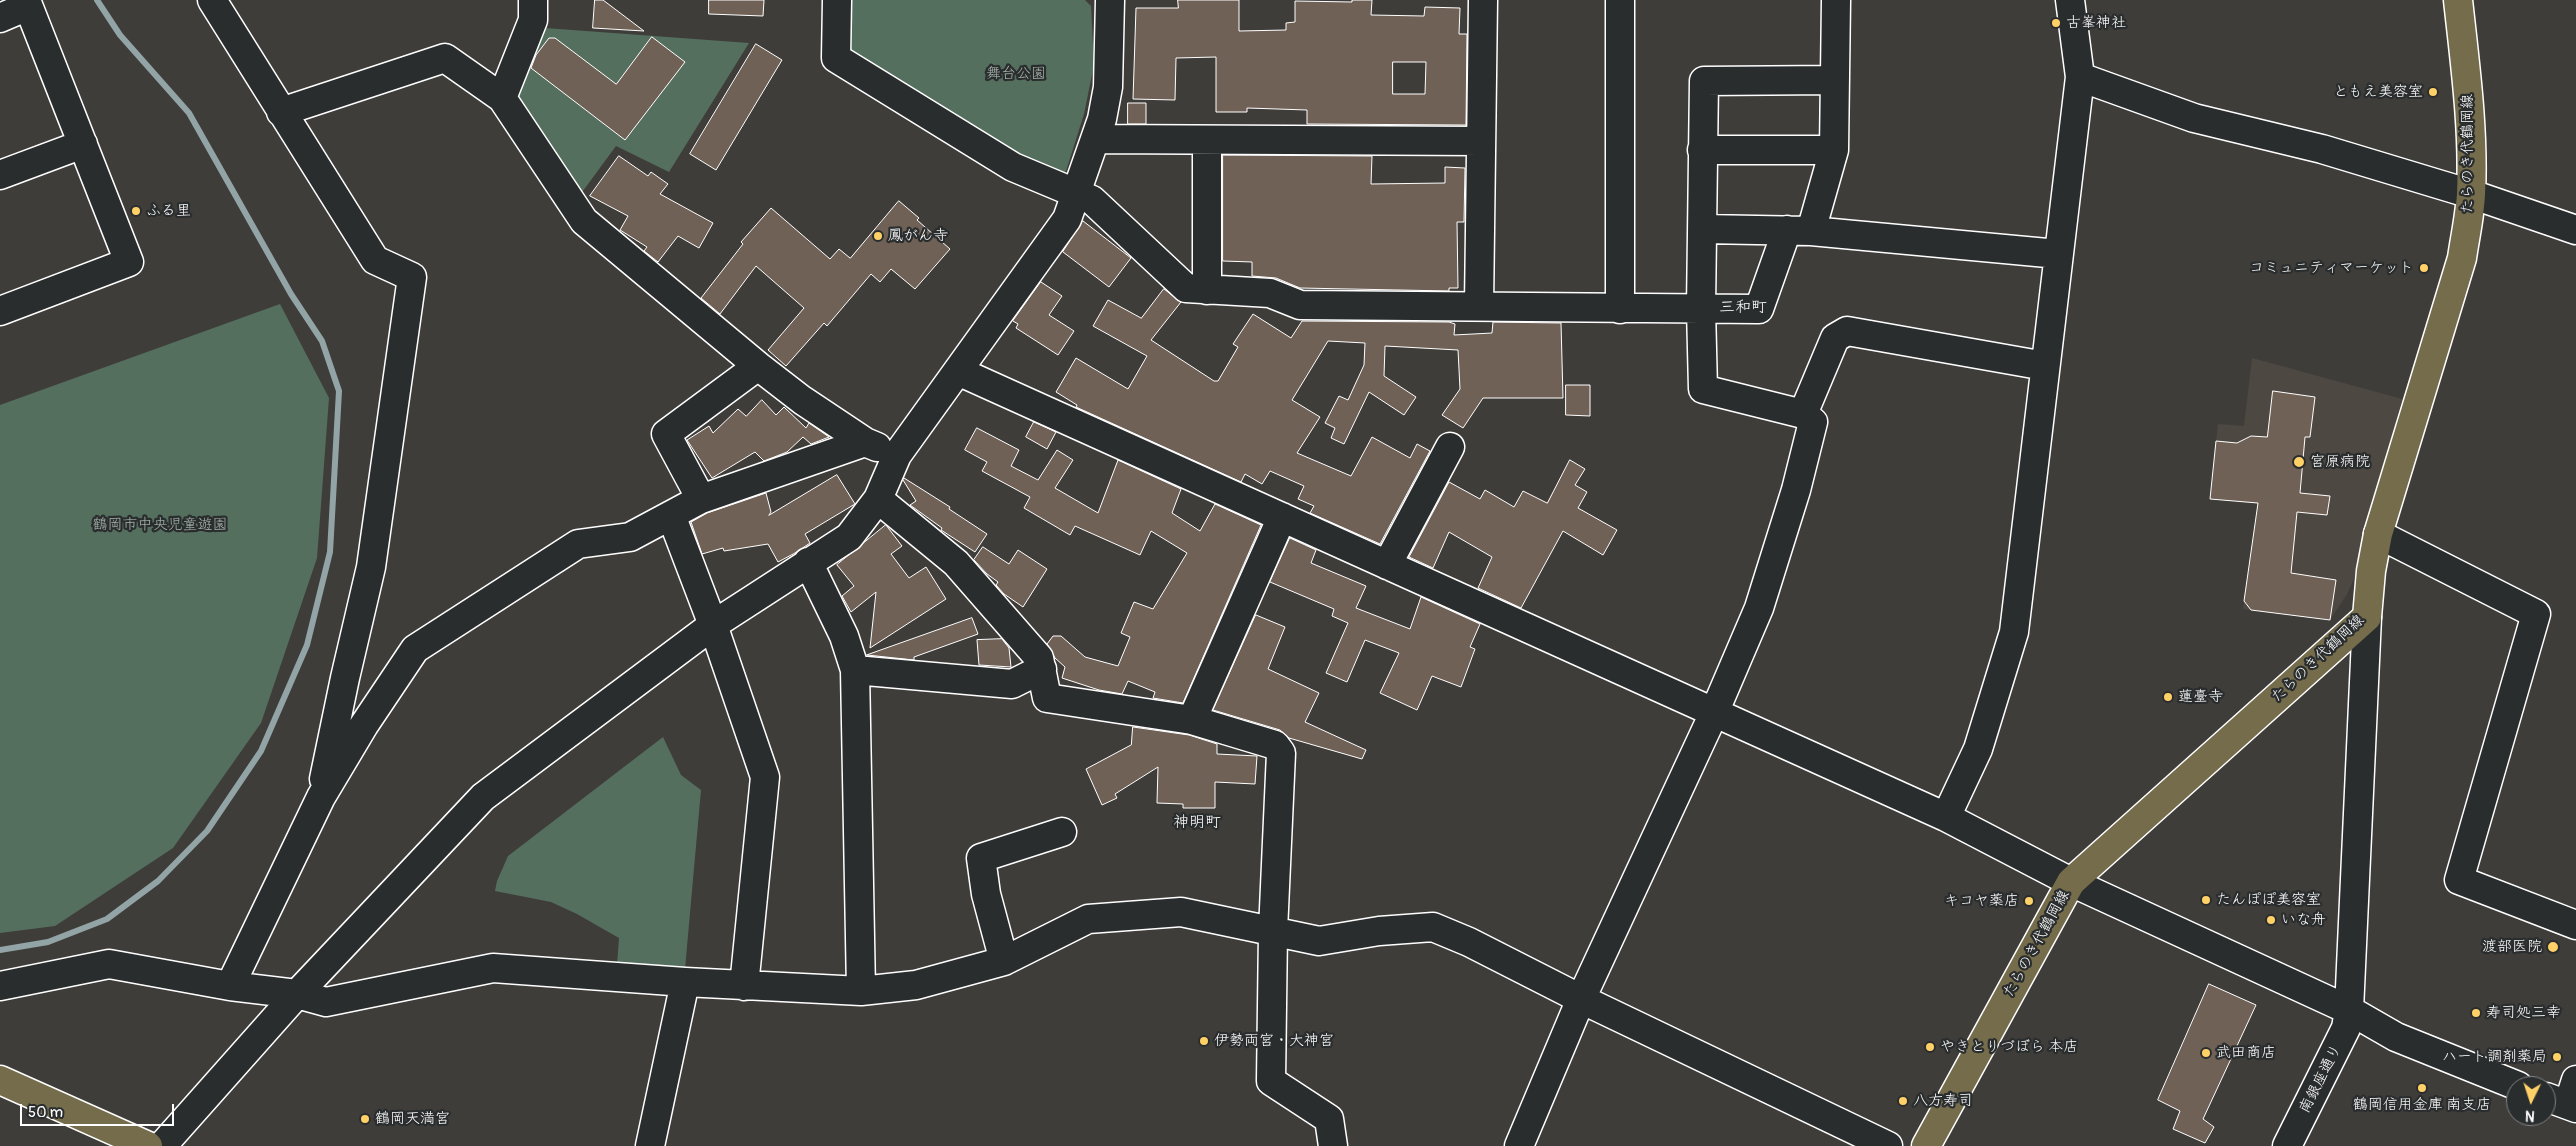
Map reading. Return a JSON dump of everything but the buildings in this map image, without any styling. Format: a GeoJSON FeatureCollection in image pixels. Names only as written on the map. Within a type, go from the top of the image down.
{"type":"FeatureCollection","features":[{"type":"Feature","properties":{"kind":"main road","name":"たらのき代鶴岡線"},"geometry":{"type":"LineString","coordinates":[[1926,1146],[2071,882],[2368,617],[2371,571],[2378,534],[2462,258],[2471,194],[2469,107],[2458,0]]}},
{"type":"Feature","properties":{"kind":"main road"},"geometry":{"type":"LineString","coordinates":[[0,1080],[148,1146]]}},
{"type":"Feature","properties":{"kind":"street"},"geometry":{"type":"LineString","coordinates":[[212,0],[375,260],[412,277],[371,567],[345,678],[321,797]]}},
{"type":"Feature","properties":{"kind":"street"},"geometry":{"type":"LineString","coordinates":[[502,98],[533,20],[533,0]]}},
{"type":"Feature","properties":{"kind":"street"},"geometry":{"type":"LineString","coordinates":[[837,0],[836,58],[1013,167],[1092,200],[1186,288],[1270,294],[1300,306],[1479,306],[1759,310],[1799,231],[1834,150],[1836,0]]}},
{"type":"Feature","properties":{"kind":"street"},"geometry":{"type":"LineString","coordinates":[[162,1146],[297,994],[483,797],[713,626],[808,562],[849,537],[878,499],[897,455],[1067,218],[1102,119],[1108,86],[1110,0]]}},
{"type":"Feature","properties":{"kind":"street"},"geometry":{"type":"LineString","coordinates":[[1479,306],[1483,0]]}},
{"type":"Feature","properties":{"kind":"street"},"geometry":{"type":"LineString","coordinates":[[1620,0],[1620,309]]}},
{"type":"Feature","properties":{"kind":"street"},"geometry":{"type":"LineString","coordinates":[[1946,817],[1978,749],[2014,632],[2080,77],[2070,0]]}},
{"type":"Feature","properties":{"kind":"street"},"geometry":{"type":"LineString","coordinates":[[0,18],[27,3],[129,262],[0,311]]}},
{"type":"Feature","properties":{"kind":"street"},"geometry":{"type":"LineString","coordinates":[[281,112],[445,58],[502,98],[584,222],[802,400],[865,442],[897,455]]}},
{"type":"Feature","properties":{"kind":"street"},"geometry":{"type":"LineString","coordinates":[[2080,77],[2194,118],[2322,149],[2471,194],[2576,230]]}},
{"type":"Feature","properties":{"kind":"street"},"geometry":{"type":"LineString","coordinates":[[1519,1146],[1581,999],[1714,713],[1760,608],[1796,490],[1813,422],[1803,414],[1703,389],[1701,309],[1704,80],[1835,80]]}},
{"type":"Feature","properties":{"kind":"street"},"geometry":{"type":"LineString","coordinates":[[1096,139],[1481,141]]}},
{"type":"Feature","properties":{"kind":"street"},"geometry":{"type":"LineString","coordinates":[[1207,140],[1207,290]]}},
{"type":"Feature","properties":{"kind":"street"},"geometry":{"type":"LineString","coordinates":[[0,175],[83,144]]}},
{"type":"Feature","properties":{"kind":"street"},"geometry":{"type":"LineString","coordinates":[[1702,150],[1834,150]]}},
{"type":"Feature","properties":{"kind":"street"},"geometry":{"type":"LineString","coordinates":[[1703,229],[1799,231],[2058,254]]}},
{"type":"Feature","properties":{"kind":"street"},"geometry":{"type":"LineString","coordinates":[[1803,414],[1835,338],[1846,331],[2045,366]]}},
{"type":"Feature","properties":{"kind":"street"},"geometry":{"type":"LineString","coordinates":[[701,499],[666,434],[758,366]]}},
{"type":"Feature","properties":{"kind":"street"},"geometry":{"type":"LineString","coordinates":[[958,371],[1946,817],[2071,882],[2349,1010],[2396,1037],[2506,1081]]}},
{"type":"Feature","properties":{"kind":"street"},"geometry":{"type":"LineString","coordinates":[[230,986],[321,797],[364,725],[415,649],[578,544],[630,537],[701,499],[865,442]]}},
{"type":"Feature","properties":{"kind":"street"},"geometry":{"type":"LineString","coordinates":[[1387,565],[1450,447]]}},
{"type":"Feature","properties":{"kind":"street"},"geometry":{"type":"LineString","coordinates":[[878,499],[956,563],[1038,658],[1047,698],[1192,720],[1275,745],[1281,753],[1273,931],[1271,1081],[1329,1119],[1333,1146]]}},
{"type":"Feature","properties":{"kind":"street"},"geometry":{"type":"LineString","coordinates":[[671,515],[713,626],[765,777],[744,986]]}},
{"type":"Feature","properties":{"kind":"street"},"geometry":{"type":"LineString","coordinates":[[1192,720],[1282,517]]}},
{"type":"Feature","properties":{"kind":"street"},"geometry":{"type":"LineString","coordinates":[[2378,534],[2536,614],[2459,880],[2576,925]]}},
{"type":"Feature","properties":{"kind":"street"},"geometry":{"type":"LineString","coordinates":[[808,562],[844,636],[855,670],[861,991]]}},
{"type":"Feature","properties":{"kind":"street","name":"南銀座通り"},"geometry":{"type":"LineString","coordinates":[[2287,1146],[2346,1028],[2349,1010],[2368,617]]}},
{"type":"Feature","properties":{"kind":"street"},"geometry":{"type":"LineString","coordinates":[[855,670],[1012,684],[1042,669]]}},
{"type":"Feature","properties":{"kind":"street"},"geometry":{"type":"LineString","coordinates":[[1004,961],[986,894],[981,858],[1062,832]]}},
{"type":"Feature","properties":{"kind":"street"},"geometry":{"type":"LineString","coordinates":[[0,986],[109,964],[230,986],[297,994],[326,1002],[493,968],[744,986],[861,991],[916,985],[1004,961],[1088,919],[1181,912],[1319,941],[1378,931],[1433,927],[1470,942],[1581,999],[1888,1146]]}},
{"type":"Feature","properties":{"kind":"street"},"geometry":{"type":"LineString","coordinates":[[650,1146],[685,982]]}},
{"type":"Feature","properties":{"kind":"shaded area","name":"宮原病院"},"geometry":{"type":"Polygon","coordinates":[[[2252,358],[2402,399],[2364,536],[2360,565],[2347,594],[2330,620],[2243,609],[2258,504],[2210,499],[2218,424],[2244,426],[2252,358]]]}},
{"type":"Feature","properties":{"kind":"green space","name":"舞台公園"},"geometry":{"type":"Polygon","coordinates":[[[849,0],[1085,0],[1091,6],[1094,65],[1084,114],[1066,171],[1057,177],[846,55],[849,0]]]}},
{"type":"Feature","properties":{"kind":"green space"},"geometry":{"type":"Polygon","coordinates":[[[545,28],[749,43],[669,172],[616,146],[580,195],[513,102],[545,28]]]}},
{"type":"Feature","properties":{"kind":"green space","name":"鶴岡市中央児童遊園"},"geometry":{"type":"Polygon","coordinates":[[[280,304],[329,398],[317,558],[261,723],[173,848],[55,926],[0,933],[0,405],[280,304]]]}},
{"type":"Feature","properties":{"kind":"green space"},"geometry":{"type":"Polygon","coordinates":[[[663,737],[681,775],[701,790],[685,969],[617,965],[619,938],[577,914],[551,902],[495,891],[497,881],[508,856],[663,737]]]}},
{"type":"Feature","properties":{"kind":"waterway"},"geometry":{"type":"LineString","coordinates":[[0,950],[48,942],[107,919],[158,881],[207,831],[261,751],[307,645],[330,552],[339,391],[322,341],[291,294],[189,113],[120,35],[97,0]]}},
{"type":"Feature","properties":{"kind":"place","name":"古峯神社"},"geometry":{"type":"Point","coordinates":[2056,23]}},
{"type":"Feature","properties":{"kind":"place","name":"ともえ美容室"},"geometry":{"type":"Point","coordinates":[2433,92]}},
{"type":"Feature","properties":{"kind":"place","name":"ふる里"},"geometry":{"type":"Point","coordinates":[136,211]}},
{"type":"Feature","properties":{"kind":"place","name":"鳳がん寺"},"geometry":{"type":"Point","coordinates":[878,236]}},
{"type":"Feature","properties":{"kind":"place","name":"コミュニティマーケット"},"geometry":{"type":"Point","coordinates":[2424,268]}},
{"type":"Feature","properties":{"kind":"place","name":"宮原病院"},"geometry":{"type":"Point","coordinates":[2299,462]}},
{"type":"Feature","properties":{"kind":"place","name":"蓮臺寺"},"geometry":{"type":"Point","coordinates":[2168,697]}},
{"type":"Feature","properties":{"kind":"place","name":"たんぽぽ美容室"},"geometry":{"type":"Point","coordinates":[2206,900]}},
{"type":"Feature","properties":{"kind":"place","name":"キコヤ薬店"},"geometry":{"type":"Point","coordinates":[2029,901]}},
{"type":"Feature","properties":{"kind":"place","name":"いな舟"},"geometry":{"type":"Point","coordinates":[2271,920]}},
{"type":"Feature","properties":{"kind":"place","name":"渡部医院"},"geometry":{"type":"Point","coordinates":[2553,947]}},
{"type":"Feature","properties":{"kind":"place","name":"寿司処三幸"},"geometry":{"type":"Point","coordinates":[2476,1013]}},
{"type":"Feature","properties":{"kind":"place","name":"伊勢両宮・大神宮"},"geometry":{"type":"Point","coordinates":[1204,1041]}},
{"type":"Feature","properties":{"kind":"place","name":"やきとりづぼら 本店"},"geometry":{"type":"Point","coordinates":[1930,1047]}},
{"type":"Feature","properties":{"kind":"place","name":"武田商店"},"geometry":{"type":"Point","coordinates":[2206,1053]}},
{"type":"Feature","properties":{"kind":"place","name":"ハート調剤薬局"},"geometry":{"type":"Point","coordinates":[2557,1057]}},
{"type":"Feature","properties":{"kind":"place","name":"鶴岡信用金庫 南支店"},"geometry":{"type":"Point","coordinates":[2422,1088]}},
{"type":"Feature","properties":{"kind":"place","name":"八方寿司"},"geometry":{"type":"Point","coordinates":[1903,1101]}},
{"type":"Feature","properties":{"kind":"place","name":"鶴岡天満宮"},"geometry":{"type":"Point","coordinates":[365,1119]}},
{"type":"Feature","properties":{"kind":"district","name":"三和町"},"geometry":{"type":"Point","coordinates":[1743,308]}},
{"type":"Feature","properties":{"kind":"district","name":"神明町"},"geometry":{"type":"Point","coordinates":[1197,823]}}]}
